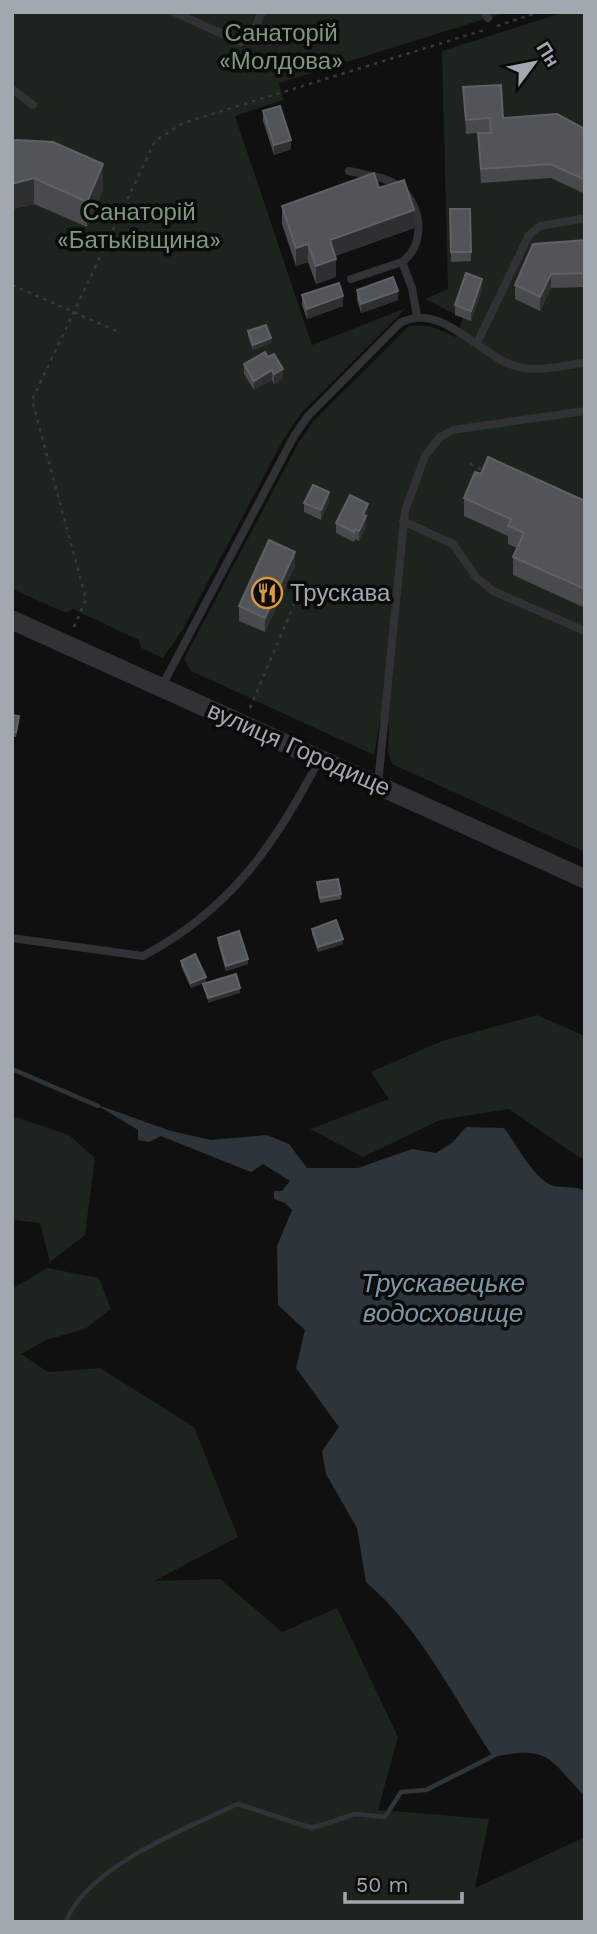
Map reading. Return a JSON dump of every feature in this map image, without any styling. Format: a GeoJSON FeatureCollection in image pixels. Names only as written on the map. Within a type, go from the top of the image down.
{"type":"FeatureCollection","features":[{"type":"Feature","properties":{"kind":"street","name":"вулиця Городище"},"geometry":{"type":"LineString","coordinates":[[12,620],[585,879]]}},
{"type":"Feature","properties":{"kind":"lane"},"geometry":{"type":"LineString","coordinates":[[174,12],[240,42],[251,37],[262,12]]}},
{"type":"Feature","properties":{"kind":"lane"},"geometry":{"type":"LineString","coordinates":[[12,89],[33,105]]}},
{"type":"Feature","properties":{"kind":"lane"},"geometry":{"type":"LineString","coordinates":[[349,171],[384,178],[410,198],[419,223],[415,247],[402,262],[351,279]]}},
{"type":"Feature","properties":{"kind":"lane"},"geometry":{"type":"LineString","coordinates":[[477,343],[534,229],[585,218]]}},
{"type":"Feature","properties":{"kind":"lane"},"geometry":{"type":"LineString","coordinates":[[402,262],[412,288],[417,316]]}},
{"type":"Feature","properties":{"kind":"lane"},"geometry":{"type":"LineString","coordinates":[[161,687],[273,472],[301,426],[395,328],[417,316],[435,320],[522,368],[585,363]]}},
{"type":"Feature","properties":{"kind":"lane"},"geometry":{"type":"LineString","coordinates":[[378,785],[403,521],[425,456],[440,437],[468,427],[585,411]]}},
{"type":"Feature","properties":{"kind":"lane"},"geometry":{"type":"LineString","coordinates":[[403,521],[453,544],[476,577],[493,591],[585,631]]}},
{"type":"Feature","properties":{"kind":"lane"},"geometry":{"type":"LineString","coordinates":[[12,938],[143,956],[162,946],[214,906],[252,871],[276,838],[319,760]]}},
{"type":"Feature","properties":{"kind":"path"},"geometry":{"type":"LineString","coordinates":[[74,627],[86,599],[32,400],[155,141],[183,123],[539,12]]}},
{"type":"Feature","properties":{"kind":"path"},"geometry":{"type":"LineString","coordinates":[[12,285],[121,333]]}},
{"type":"Feature","properties":{"kind":"path"},"geometry":{"type":"LineString","coordinates":[[470,464],[483,470]]}},
{"type":"Feature","properties":{"kind":"path"},"geometry":{"type":"LineString","coordinates":[[250,708],[301,588]]}},
{"type":"Feature","properties":{"kind":"green space","name":"Санаторій «Батьківщина»"},"geometry":{"type":"Polygon","coordinates":[[[12,12],[507,12],[279,83],[283,100],[235,116],[312,345],[406,308],[301,413],[282,442],[183,629],[163,658],[141,648],[139,640],[73,609],[66,613],[12,589],[12,12]]]}},
{"type":"Feature","properties":{"kind":"green space"},"geometry":{"type":"Polygon","coordinates":[[[565,12],[585,12],[585,852],[392,764],[388,753],[389,724],[380,720],[374,755],[191,671],[184,659],[300,440],[313,422],[408,327],[427,326],[456,337],[463,318],[425,299],[448,289],[442,51],[565,12]]]}},
{"type":"Feature","properties":{"kind":"green space"},"geometry":{"type":"Polygon","coordinates":[[[537,1015],[585,1036],[585,1157],[580,1158],[509,1109],[440,1120],[363,1157],[310,1129],[389,1099],[371,1072],[442,1041],[537,1015]]]}},
{"type":"Feature","properties":{"kind":"green space"},"geometry":{"type":"Polygon","coordinates":[[[12,1116],[69,1135],[95,1158],[85,1235],[50,1262],[40,1223],[12,1220],[12,1116]]]}},
{"type":"Feature","properties":{"kind":"green space"},"geometry":{"type":"Polygon","coordinates":[[[47,1268],[99,1278],[111,1309],[85,1329],[46,1340],[21,1354],[48,1372],[100,1368],[194,1427],[238,1537],[154,1581],[220,1579],[282,1632],[337,1608],[398,1737],[378,1810],[489,1819],[475,1888],[585,1837],[585,1922],[12,1922],[12,1289],[47,1268]]]}},
{"type":"Feature","properties":{"kind":"water","name":"Трускавецьке водосховище"},"geometry":{"type":"Polygon","coordinates":[[[95,1104],[171,1131],[211,1140],[267,1135],[289,1144],[307,1168],[358,1168],[412,1149],[436,1153],[453,1142],[466,1127],[504,1128],[544,1181],[555,1186],[585,1191],[585,1797],[555,1764],[537,1754],[493,1757],[420,1642],[366,1582],[357,1528],[326,1474],[322,1451],[339,1427],[296,1368],[305,1330],[278,1305],[277,1246],[292,1210],[285,1203],[274,1199],[274,1191],[282,1191],[290,1181],[263,1164],[251,1172],[161,1136],[149,1142],[138,1140],[138,1130],[95,1104]]]}},
{"type":"Feature","properties":{"kind":"building"},"geometry":{"type":"Polygon","coordinates":[[[501,85],[503,118],[557,114],[585,129],[585,180],[551,164],[481,169],[478,133],[491,133],[490,118],[466,120],[463,87],[501,85]]]}},
{"type":"Feature","properties":{"kind":"building"},"geometry":{"type":"Polygon","coordinates":[[[280,106],[291,140],[274,145],[263,111],[280,106]]]}},
{"type":"Feature","properties":{"kind":"building"},"geometry":{"type":"Polygon","coordinates":[[[12,141],[53,142],[103,164],[87,202],[34,178],[12,184],[12,141]]]}},
{"type":"Feature","properties":{"kind":"building"},"geometry":{"type":"Polygon","coordinates":[[[374,173],[379,188],[404,180],[414,210],[330,240],[336,259],[316,266],[308,244],[296,248],[282,206],[374,173]]]}},
{"type":"Feature","properties":{"kind":"building"},"geometry":{"type":"Polygon","coordinates":[[[450,209],[470,209],[471,252],[451,252],[450,209]]]}},
{"type":"Feature","properties":{"kind":"building"},"geometry":{"type":"Polygon","coordinates":[[[585,240],[585,273],[551,274],[540,297],[515,285],[533,244],[585,240]]]}},
{"type":"Feature","properties":{"kind":"building"},"geometry":{"type":"Polygon","coordinates":[[[466,273],[482,279],[471,311],[455,305],[466,273]]]}},
{"type":"Feature","properties":{"kind":"building"},"geometry":{"type":"Polygon","coordinates":[[[393,277],[398,291],[361,304],[357,290],[393,277]]]}},
{"type":"Feature","properties":{"kind":"building"},"geometry":{"type":"Polygon","coordinates":[[[339,283],[343,296],[307,309],[302,295],[339,283]]]}},
{"type":"Feature","properties":{"kind":"building"},"geometry":{"type":"Polygon","coordinates":[[[266,325],[271,338],[253,345],[248,331],[266,325]]]}},
{"type":"Feature","properties":{"kind":"building"},"geometry":{"type":"Polygon","coordinates":[[[265,352],[268,357],[274,354],[283,369],[274,374],[272,370],[254,381],[244,364],[265,352]]]}},
{"type":"Feature","properties":{"kind":"building"},"geometry":{"type":"Polygon","coordinates":[[[488,457],[585,501],[585,589],[513,557],[524,533],[508,526],[511,519],[464,498],[475,472],[481,474],[488,457]]]}},
{"type":"Feature","properties":{"kind":"building"},"geometry":{"type":"Polygon","coordinates":[[[313,485],[329,492],[321,510],[304,503],[313,485]]]}},
{"type":"Feature","properties":{"kind":"building"},"geometry":{"type":"Polygon","coordinates":[[[350,495],[368,504],[359,531],[355,529],[354,532],[336,523],[350,495]]]}},
{"type":"Feature","properties":{"kind":"building","name":"Трускава"},"geometry":{"type":"Polygon","coordinates":[[[269,540],[295,552],[265,618],[239,606],[269,540]]]}},
{"type":"Feature","properties":{"kind":"building"},"geometry":{"type":"Polygon","coordinates":[[[12,715],[19,716],[16,732],[12,732],[12,715]]]}},
{"type":"Feature","properties":{"kind":"building"},"geometry":{"type":"Polygon","coordinates":[[[338,879],[341,894],[320,898],[317,882],[338,879]]]}},
{"type":"Feature","properties":{"kind":"building"},"geometry":{"type":"Polygon","coordinates":[[[336,920],[343,939],[318,947],[312,929],[336,920]]]}},
{"type":"Feature","properties":{"kind":"building"},"geometry":{"type":"Polygon","coordinates":[[[239,931],[248,959],[226,966],[218,938],[239,931]]]}},
{"type":"Feature","properties":{"kind":"building"},"geometry":{"type":"Polygon","coordinates":[[[195,954],[206,977],[191,983],[181,961],[195,954]]]}},
{"type":"Feature","properties":{"kind":"building"},"geometry":{"type":"Polygon","coordinates":[[[236,974],[240,988],[208,998],[203,984],[236,974]]]}},
{"type":"Feature","properties":{"kind":"waterway"},"geometry":{"type":"LineString","coordinates":[[12,1069],[98,1106]]}},
{"type":"Feature","properties":{"kind":"waterway"},"geometry":{"type":"LineString","coordinates":[[66,1922],[77,1902],[116,1867],[167,1837],[238,1804],[312,1828],[355,1814],[385,1817],[401,1792],[426,1790],[495,1755]]}},
{"type":"Feature","properties":{"kind":"place","name":"Трускава"},"geometry":{"type":"Point","coordinates":[267,593]}},
{"type":"Feature","properties":{"kind":"park label","name":"Санаторій «Молдова»"},"geometry":{"type":"Point","coordinates":[281,47]}}]}
